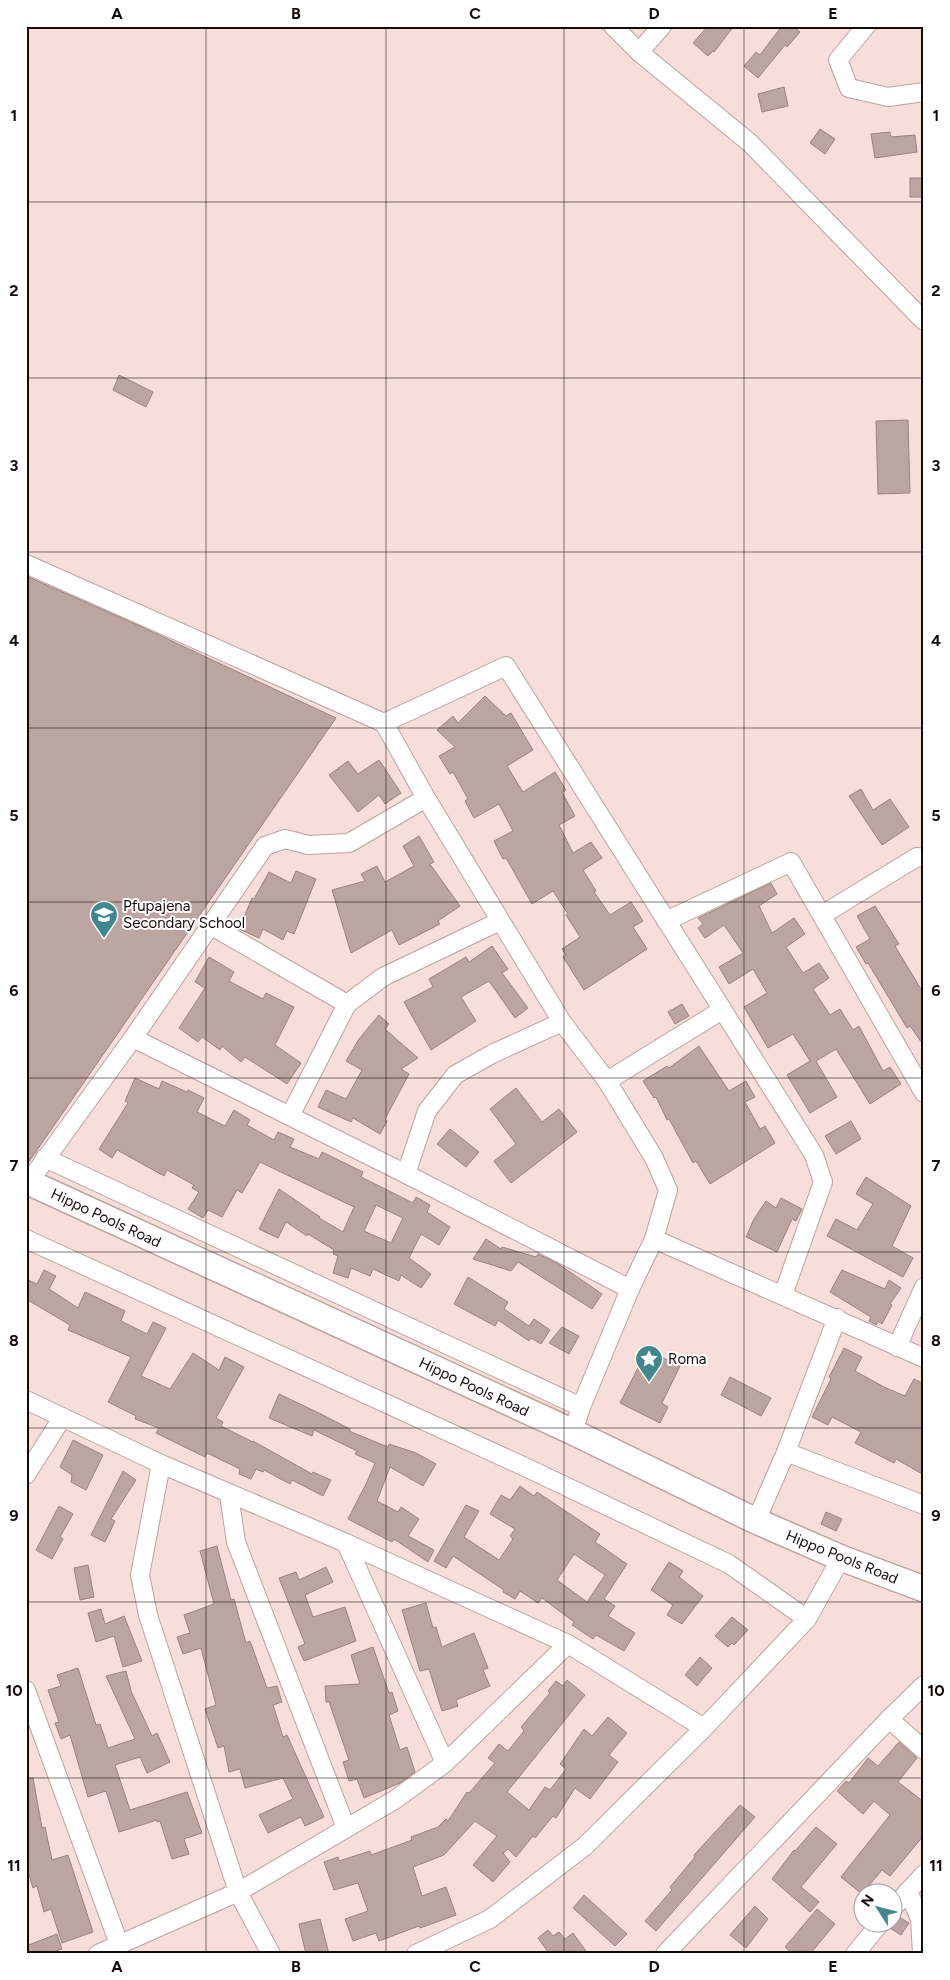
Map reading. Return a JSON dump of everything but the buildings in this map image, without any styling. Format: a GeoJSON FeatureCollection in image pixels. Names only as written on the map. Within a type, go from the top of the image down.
{"type":"FeatureCollection","features":[{"type":"Feature","properties":{"kind":"street"},"geometry":{"type":"LineString","coordinates":[[613,26],[639,52],[750,143],[921,312]]}},
{"type":"Feature","properties":{"kind":"street"},"geometry":{"type":"LineString","coordinates":[[639,52],[662,26]]}},
{"type":"Feature","properties":{"kind":"street"},"geometry":{"type":"LineString","coordinates":[[866,26],[838,60],[849,88],[888,97],[924,92]]}},
{"type":"Feature","properties":{"kind":"street"},"geometry":{"type":"LineString","coordinates":[[26,564],[384,723],[426,798],[562,1022],[607,1081],[654,1158],[668,1190],[654,1239],[630,1288],[581,1406],[573,1432]]}},
{"type":"Feature","properties":{"kind":"street"},"geometry":{"type":"LineString","coordinates":[[384,723],[506,666],[814,1154],[822,1182],[783,1295]]}},
{"type":"Feature","properties":{"kind":"street"},"geometry":{"type":"LineString","coordinates":[[27,1183],[133,1038],[265,846],[285,839],[308,845],[349,843],[426,798]]}},
{"type":"Feature","properties":{"kind":"street"},"geometry":{"type":"LineString","coordinates":[[822,915],[917,857],[924,858]]}},
{"type":"Feature","properties":{"kind":"street"},"geometry":{"type":"LineString","coordinates":[[666,921],[791,862],[924,1093]]}},
{"type":"Feature","properties":{"kind":"street"},"geometry":{"type":"LineString","coordinates":[[290,1116],[347,1004],[382,977],[500,921]]}},
{"type":"Feature","properties":{"kind":"street"},"geometry":{"type":"LineString","coordinates":[[210,924],[347,1004]]}},
{"type":"Feature","properties":{"kind":"street"},"geometry":{"type":"LineString","coordinates":[[607,1081],[722,1010]]}},
{"type":"Feature","properties":{"kind":"street"},"geometry":{"type":"LineString","coordinates":[[406,1174],[427,1111],[455,1075],[492,1054],[562,1022]]}},
{"type":"Feature","properties":{"kind":"street"},"geometry":{"type":"LineString","coordinates":[[133,1038],[630,1288]]}},
{"type":"Feature","properties":{"kind":"street"},"geometry":{"type":"LineString","coordinates":[[44,1158],[581,1406]]}},
{"type":"Feature","properties":{"kind":"street","name":"Hippo Pools Road"},"geometry":{"type":"LineString","coordinates":[[27,1183],[573,1432],[756,1521],[841,1558],[924,1589]]}},
{"type":"Feature","properties":{"kind":"street"},"geometry":{"type":"LineString","coordinates":[[654,1239],[837,1318],[924,1358]]}},
{"type":"Feature","properties":{"kind":"street"},"geometry":{"type":"LineString","coordinates":[[26,1240],[523,1466],[728,1564],[807,1620]]}},
{"type":"Feature","properties":{"kind":"street"},"geometry":{"type":"LineString","coordinates":[[897,1347],[924,1287]]}},
{"type":"Feature","properties":{"kind":"street"},"geometry":{"type":"LineString","coordinates":[[756,1521],[786,1452],[837,1318]]}},
{"type":"Feature","properties":{"kind":"street"},"geometry":{"type":"LineString","coordinates":[[26,1400],[229,1495],[346,1543],[568,1644],[704,1728]]}},
{"type":"Feature","properties":{"kind":"street"},"geometry":{"type":"LineString","coordinates":[[26,1475],[62,1418]]}},
{"type":"Feature","properties":{"kind":"street"},"geometry":{"type":"LineString","coordinates":[[786,1452],[924,1505]]}},
{"type":"Feature","properties":{"kind":"street"},"geometry":{"type":"LineString","coordinates":[[161,1464],[140,1575],[148,1615],[238,1892],[271,1954]]}},
{"type":"Feature","properties":{"kind":"street"},"geometry":{"type":"LineString","coordinates":[[229,1495],[236,1542],[346,1828]]}},
{"type":"Feature","properties":{"kind":"street"},"geometry":{"type":"LineString","coordinates":[[346,1543],[445,1763]]}},
{"type":"Feature","properties":{"kind":"street"},"geometry":{"type":"LineString","coordinates":[[416,1954],[490,1919],[585,1846],[704,1728],[807,1620],[841,1558]]}},
{"type":"Feature","properties":{"kind":"street"},"geometry":{"type":"LineString","coordinates":[[98,1954],[238,1892],[396,1799],[445,1763],[568,1644]]}},
{"type":"Feature","properties":{"kind":"street"},"geometry":{"type":"LineString","coordinates":[[665,1954],[889,1719],[924,1685]]}},
{"type":"Feature","properties":{"kind":"street"},"geometry":{"type":"LineString","coordinates":[[26,1690],[120,1944]]}},
{"type":"Feature","properties":{"kind":"street"},"geometry":{"type":"LineString","coordinates":[[889,1719],[924,1750]]}},
{"type":"Feature","properties":{"kind":"street"},"geometry":{"type":"LineString","coordinates":[[902,1897],[924,1874]]}},
{"type":"Feature","properties":{"kind":"street"},"geometry":{"type":"LineString","coordinates":[[908,1890],[920,1919],[922,1954]]}},
{"type":"Feature","properties":{"kind":"street"},"geometry":{"type":"LineString","coordinates":[[855,1954],[873,1932]]}},
{"type":"Feature","properties":{"kind":"place","name":"Pfupajena Secondary School"},"geometry":{"type":"Point","coordinates":[104,939]}},
{"type":"Feature","properties":{"kind":"place","name":"Roma"},"geometry":{"type":"Point","coordinates":[649,1383]}}]}
